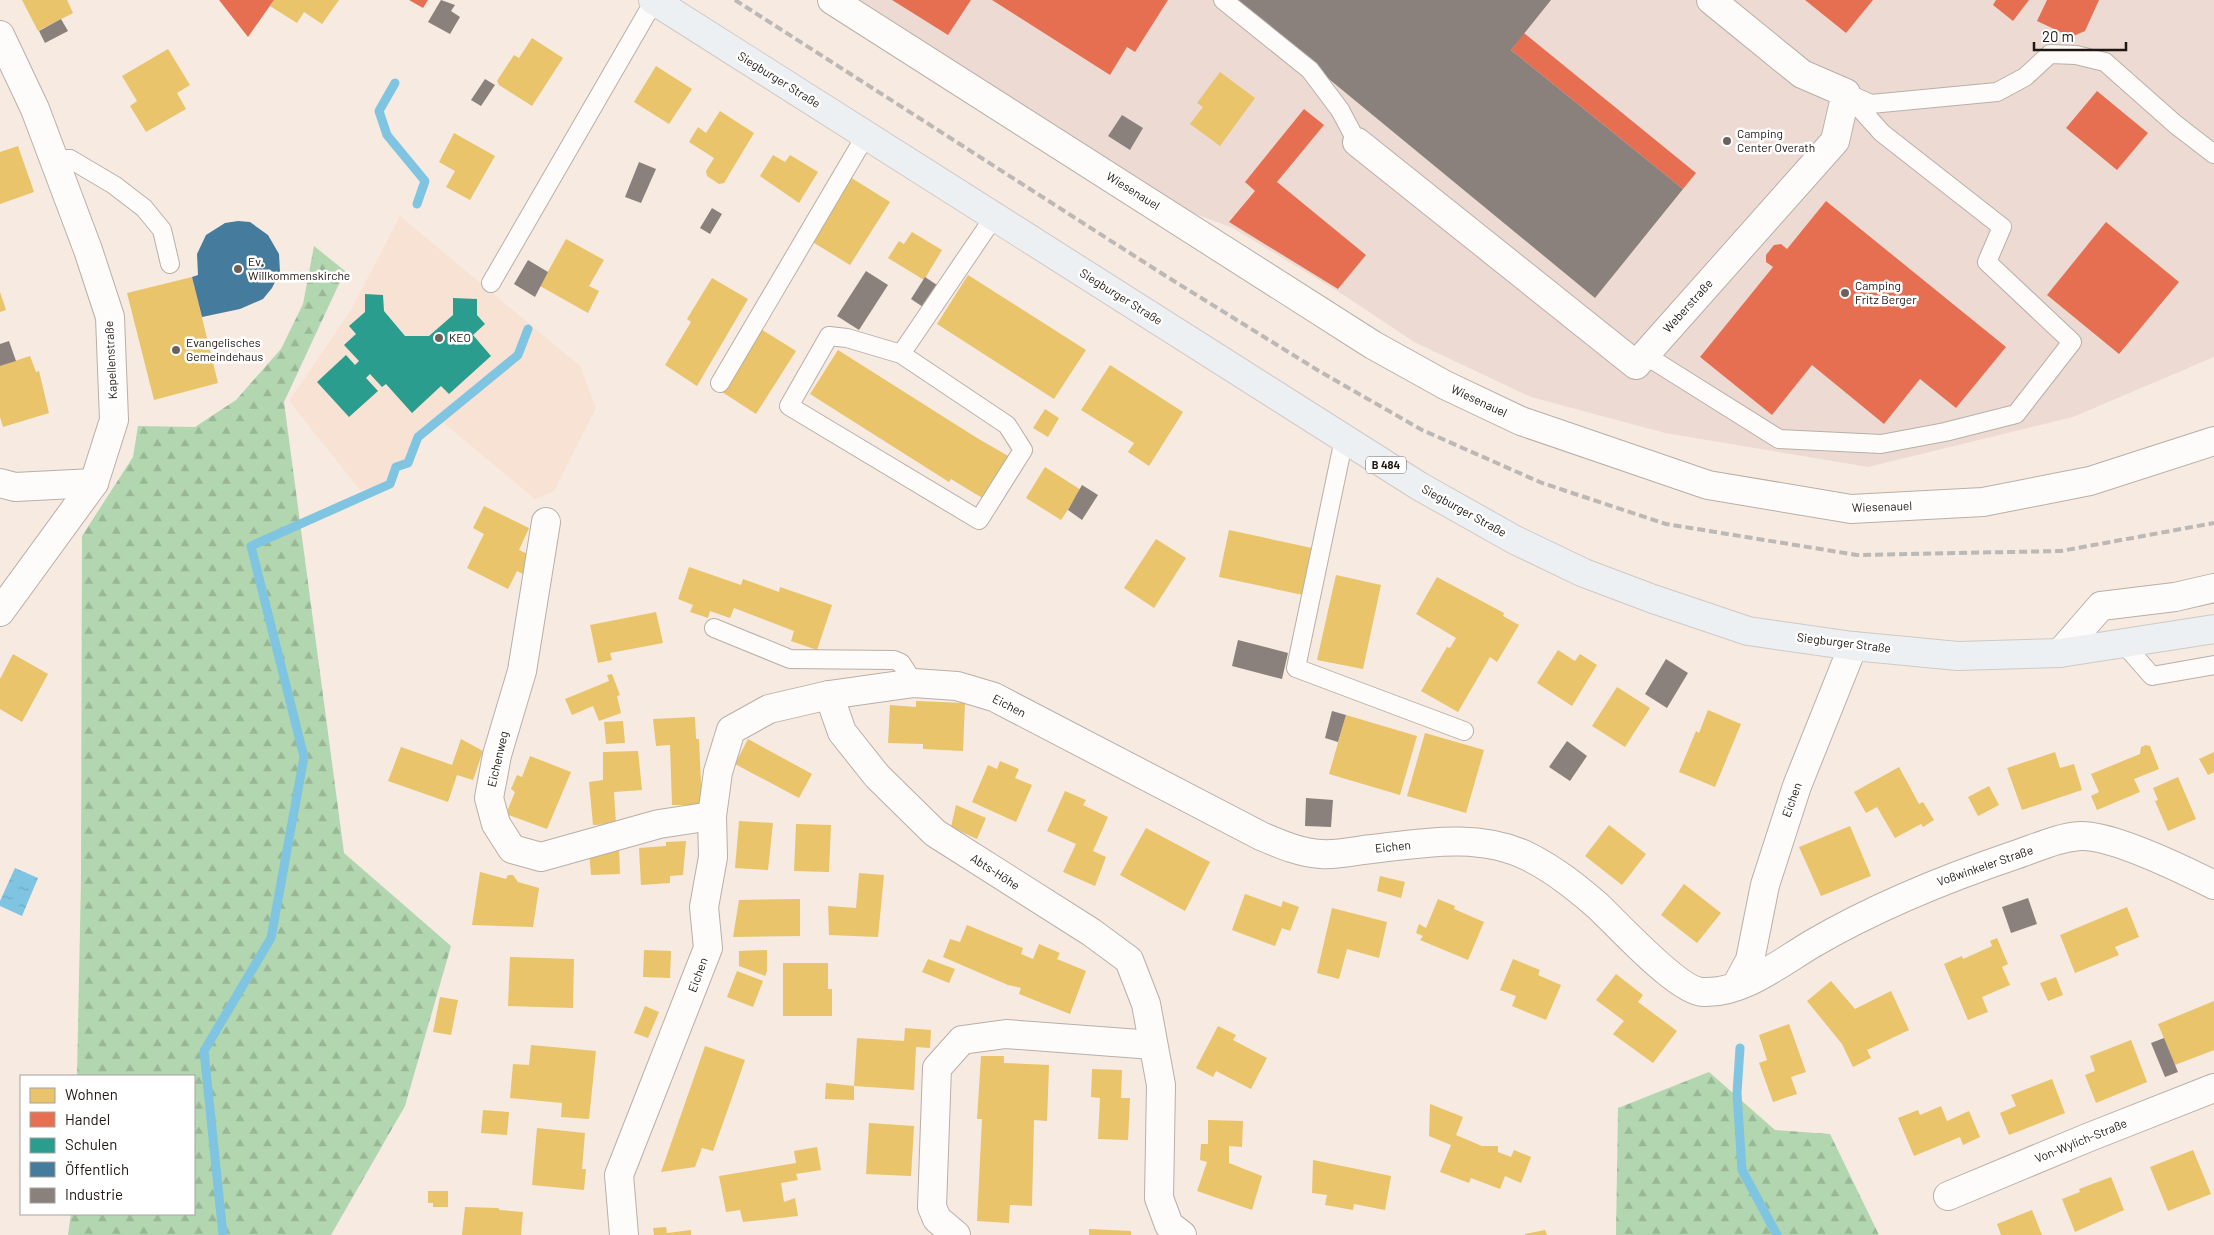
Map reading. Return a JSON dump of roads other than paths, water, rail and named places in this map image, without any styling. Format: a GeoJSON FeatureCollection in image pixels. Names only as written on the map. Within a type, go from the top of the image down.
{"type":"FeatureCollection","features":[{"type":"Feature","properties":{"kind":"main road","name":"Siegburger Straße"},"geometry":{"type":"LineString","coordinates":[[654,0],[1419,486],[1515,540],[1584,573],[1653,600],[1748,631],[1853,646],[1958,656],[2060,653],[2214,628]]}},
{"type":"Feature","properties":{"kind":"street","name":"Wiesenauel"},"geometry":{"type":"LineString","coordinates":[[832,0],[1373,344],[1445,385],[1521,421],[1708,486],[1851,509],[1983,502],[2090,481],[2214,441]]}},
{"type":"Feature","properties":{"kind":"street"},"geometry":{"type":"LineString","coordinates":[[1710,0],[1802,74],[1846,93]]}},
{"type":"Feature","properties":{"kind":"street","name":"Kapellenstraße"},"geometry":{"type":"LineString","coordinates":[[0,35],[18,70],[54,159],[110,318],[114,420],[94,483],[0,612]]}},
{"type":"Feature","properties":{"kind":"street","name":"Weberstraße"},"geometry":{"type":"LineString","coordinates":[[1645,354],[1835,141],[1846,93]]}},
{"type":"Feature","properties":{"kind":"street"},"geometry":{"type":"LineString","coordinates":[[1357,142],[1636,365],[1645,354]]}},
{"type":"Feature","properties":{"kind":"street"},"geometry":{"type":"LineString","coordinates":[[0,483],[15,488],[94,483]]}},
{"type":"Feature","properties":{"kind":"street","name":"Eichenweg"},"geometry":{"type":"LineString","coordinates":[[546,522],[522,671],[497,755],[489,798],[496,824],[512,849],[541,857],[659,824],[712,816]]}},
{"type":"Feature","properties":{"kind":"street"},"geometry":{"type":"LineString","coordinates":[[2060,653],[2101,606],[2175,597],[2214,588]]}},
{"type":"Feature","properties":{"kind":"street","name":"Eichen"},"geometry":{"type":"LineString","coordinates":[[1736,986],[1750,960],[1765,885],[1794,794],[1853,646]]}},
{"type":"Feature","properties":{"kind":"street","name":"Eichen"},"geometry":{"type":"LineString","coordinates":[[624,1235],[619,1175],[708,948],[704,907],[713,857],[712,816],[718,772],[731,730],[769,709],[829,695],[914,683],[957,686],[994,697],[1252,831],[1296,849],[1323,855],[1463,840],[1493,845],[1528,856],[1561,875],[1678,982],[1699,993],[1721,992],[1766,972]]}},
{"type":"Feature","properties":{"kind":"street","name":"Abts-Höhe"},"geometry":{"type":"LineString","coordinates":[[829,695],[842,732],[877,776],[935,833],[1091,932],[1128,960],[1146,1004],[1161,1085],[1159,1198],[1169,1225],[1182,1235]]}},
{"type":"Feature","properties":{"kind":"street","name":"Voßwinkeler Straße"},"geometry":{"type":"LineString","coordinates":[[1766,972],[1871,911],[1944,880],[2058,841],[2081,836],[2107,839],[2214,885]]}},
{"type":"Feature","properties":{"kind":"street"},"geometry":{"type":"LineString","coordinates":[[956,1235],[937,1219],[932,1208],[937,1068],[962,1040],[1006,1034],[1153,1045]]}},
{"type":"Feature","properties":{"kind":"street","name":"Von-Wylich-Straße"},"geometry":{"type":"LineString","coordinates":[[1948,1196],[2214,1088]]}},
{"type":"Feature","properties":{"kind":"lane","name":"Siegburger Straße"},"geometry":{"type":"LineString","coordinates":[[490,283],[654,0]]}},
{"type":"Feature","properties":{"kind":"lane"},"geometry":{"type":"LineString","coordinates":[[1223,0],[1310,70],[1340,110],[1357,142]]}},
{"type":"Feature","properties":{"kind":"lane"},"geometry":{"type":"LineString","coordinates":[[1846,93],[1871,104],[1997,92],[2025,77],[2050,54],[2076,55],[2105,62],[2175,124],[2214,154]]}},
{"type":"Feature","properties":{"kind":"lane"},"geometry":{"type":"LineString","coordinates":[[1645,354],[1686,383],[1779,440],[1882,444],[1945,432],[2016,414],[2072,342],[1987,262],[2002,227],[1882,133],[1846,93]]}},
{"type":"Feature","properties":{"kind":"lane"},"geometry":{"type":"LineString","coordinates":[[720,383],[866,135]]}},
{"type":"Feature","properties":{"kind":"lane"},"geometry":{"type":"LineString","coordinates":[[54,159],[70,159],[114,185],[144,208],[162,230],[170,264]]}},
{"type":"Feature","properties":{"kind":"lane"},"geometry":{"type":"LineString","coordinates":[[901,354],[994,217]]}},
{"type":"Feature","properties":{"kind":"lane"},"geometry":{"type":"LineString","coordinates":[[829,336],[848,338],[901,354],[1007,425],[1023,450],[979,520],[789,406],[829,336]]}},
{"type":"Feature","properties":{"kind":"lane"},"geometry":{"type":"LineString","coordinates":[[1344,439],[1296,668],[1464,731]]}},
{"type":"Feature","properties":{"kind":"lane"},"geometry":{"type":"LineString","coordinates":[[714,628],[790,659],[894,660],[901,663],[914,683]]}},
{"type":"Feature","properties":{"kind":"lane"},"geometry":{"type":"LineString","coordinates":[[2123,642],[2152,676],[2214,665]]}},
{"type":"Feature","properties":{"kind":"water"},"geometry":{"type":"Polygon","coordinates":[[[15,868],[38,878],[22,916],[0,906],[0,901],[15,868]]]}},
{"type":"Feature","properties":{"kind":"waterway"},"geometry":{"type":"LineString","coordinates":[[395,83],[379,111],[387,135],[425,181],[417,204]]}},
{"type":"Feature","properties":{"kind":"waterway"},"geometry":{"type":"LineString","coordinates":[[223,1235],[204,1051],[271,938],[304,757],[251,546],[390,484],[396,467],[408,463],[418,437],[518,355],[528,329]]}},
{"type":"Feature","properties":{"kind":"waterway"},"geometry":{"type":"LineString","coordinates":[[1740,1048],[1737,1093],[1742,1170],[1777,1235]]}},
{"type":"Feature","properties":{"kind":"railway"},"geometry":{"type":"LineString","coordinates":[[735,0],[1161,273],[1319,371],[1422,430],[1542,483],[1666,524],[1857,555],[2061,551],[2214,523]]}},
{"type":"Feature","properties":{"kind":"place","name":"Camping Center Overath"},"geometry":{"type":"Point","coordinates":[1727,141]}},
{"type":"Feature","properties":{"kind":"place","name":"Ev. Willkommenskirche"},"geometry":{"type":"Point","coordinates":[238,269]}},
{"type":"Feature","properties":{"kind":"place","name":"Camping Fritz Berger"},"geometry":{"type":"Point","coordinates":[1845,293]}},
{"type":"Feature","properties":{"kind":"place","name":"KEO"},"geometry":{"type":"Point","coordinates":[439,338]}},
{"type":"Feature","properties":{"kind":"place","name":"Evangelisches Gemeindehaus"},"geometry":{"type":"Point","coordinates":[176,350]}}]}
